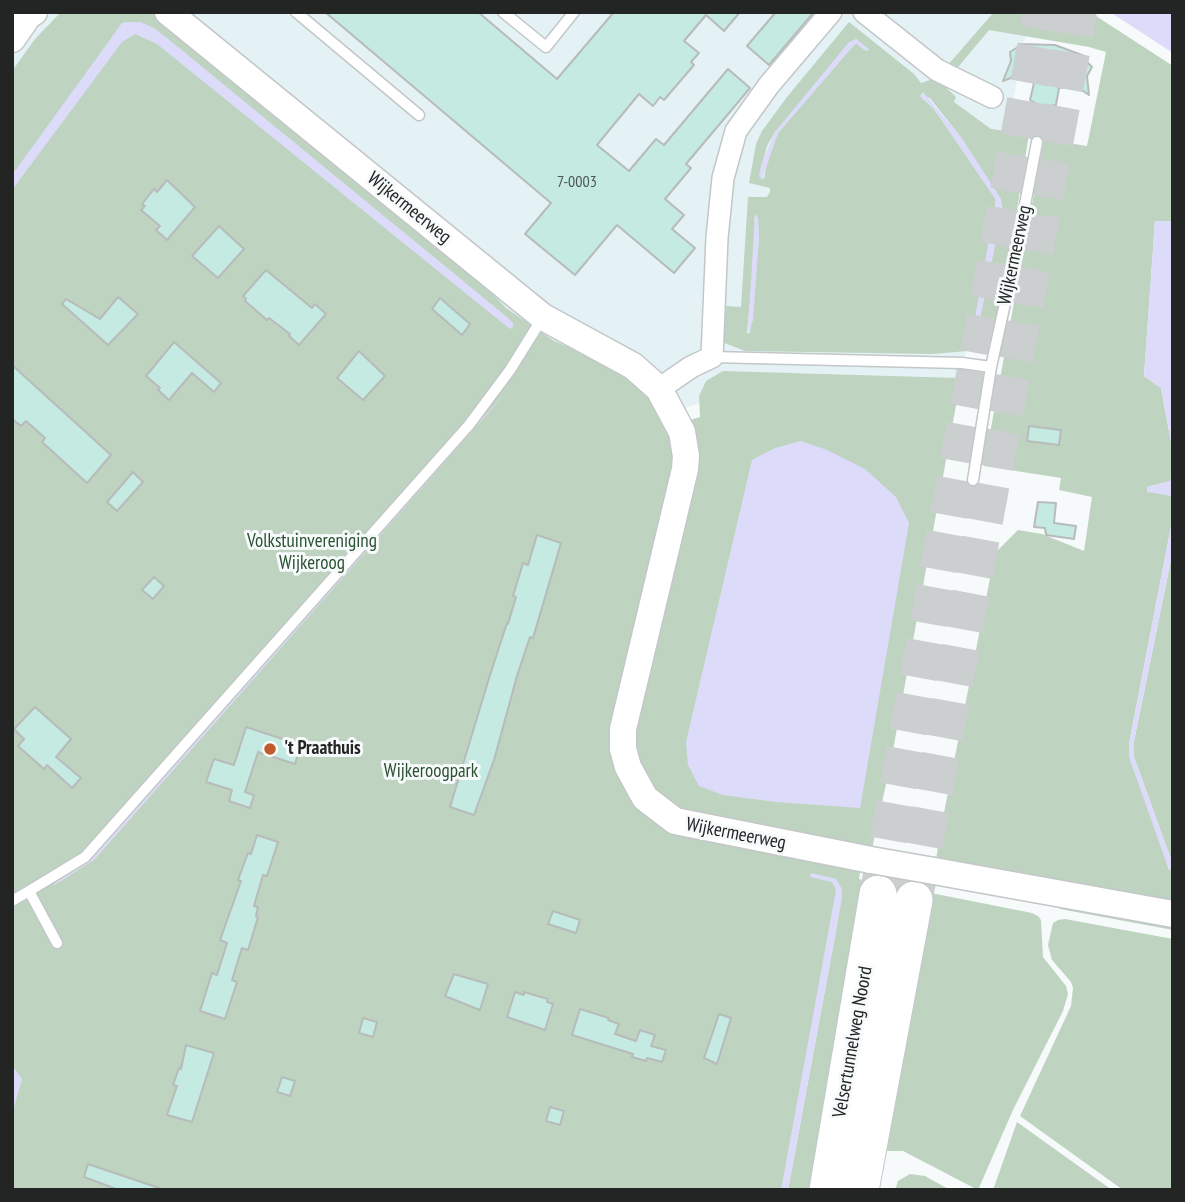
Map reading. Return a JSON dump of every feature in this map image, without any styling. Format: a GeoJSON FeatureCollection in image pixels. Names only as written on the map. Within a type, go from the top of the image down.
{"type":"FeatureCollection","features":[{"type":"Feature","properties":{"kind":"highway","name":"Velsertunnelweg Noord"},"geometry":{"type":"LineString","coordinates":[[828,1190],[888,885]]}},
{"type":"Feature","properties":{"kind":"highway","name":"Velsertunnelweg Noord"},"geometry":{"type":"LineString","coordinates":[[860,1190],[888,885]]}},
{"type":"Feature","properties":{"kind":"street"},"geometry":{"type":"LineString","coordinates":[[12,39],[34,12]]}},
{"type":"Feature","properties":{"kind":"street"},"geometry":{"type":"LineString","coordinates":[[659,389],[691,367],[712,357],[717,238],[723,178],[736,131],[769,85],[831,12]]}},
{"type":"Feature","properties":{"kind":"street"},"geometry":{"type":"LineString","coordinates":[[864,12],[937,70],[992,97]]}},
{"type":"Feature","properties":{"kind":"street","name":"Wijkermeerweg"},"geometry":{"type":"LineString","coordinates":[[175,15],[543,317],[633,366],[659,389],[682,432],[686,456],[623,729],[623,749],[628,768],[645,798],[675,821],[888,885],[934,871],[1173,914]]}},
{"type":"Feature","properties":{"kind":"lane"},"geometry":{"type":"LineString","coordinates":[[296,12],[419,115]]}},
{"type":"Feature","properties":{"kind":"lane"},"geometry":{"type":"LineString","coordinates":[[503,12],[547,47],[574,12]]}},
{"type":"Feature","properties":{"kind":"lane","name":"Wijkermeerweg"},"geometry":{"type":"LineString","coordinates":[[973,480],[991,367],[1037,142]]}},
{"type":"Feature","properties":{"kind":"lane"},"geometry":{"type":"LineString","coordinates":[[12,901],[85,857],[469,425],[510,370],[543,317]]}},
{"type":"Feature","properties":{"kind":"lane"},"geometry":{"type":"LineString","coordinates":[[712,357],[962,363],[991,367]]}},
{"type":"Feature","properties":{"kind":"lane"},"geometry":{"type":"LineString","coordinates":[[29,891],[57,943]]}},
{"type":"Feature","properties":{"kind":"shaded area"},"geometry":{"type":"Polygon","coordinates":[[[12,12],[1030,12],[961,378],[799,373],[648,419],[12,134],[12,12]]]}},
{"type":"Feature","properties":{"kind":"green space","name":"Volkstuinvereniging Wijkeroog"},"geometry":{"type":"Polygon","coordinates":[[[61,12],[157,12],[468,269],[506,308],[554,341],[588,355],[618,372],[655,400],[667,427],[700,417],[699,396],[706,381],[723,371],[961,378],[891,761],[872,849],[864,848],[859,879],[867,881],[809,1190],[788,1190],[842,898],[784,1190],[12,1190],[12,71],[35,39],[61,12]]]}},
{"type":"Feature","properties":{"kind":"green space"},"geometry":{"type":"Polygon","coordinates":[[[994,12],[1096,12],[1096,16],[1173,66],[1173,221],[1155,221],[1144,376],[1161,388],[1173,453],[1171,481],[1147,487],[1147,491],[1173,496],[1173,516],[1129,744],[1169,870],[1173,868],[1173,905],[936,861],[995,553],[1018,530],[1042,534],[1084,551],[1092,497],[1059,490],[1061,478],[984,466],[1044,139],[1087,146],[1106,52],[989,30],[954,72],[947,66],[994,12]]]}},
{"type":"Feature","properties":{"kind":"green space"},"geometry":{"type":"Polygon","coordinates":[[[849,22],[914,74],[921,83],[936,78],[956,97],[954,102],[991,129],[1029,134],[1010,254],[995,328],[989,338],[967,351],[933,354],[745,351],[722,342],[726,306],[741,307],[748,197],[767,197],[770,192],[770,188],[749,183],[756,144],[762,131],[849,22]],[[856,39],[775,132],[767,146],[759,176],[764,179],[768,157],[778,133],[843,57],[856,43],[866,51],[856,39]],[[920,96],[934,109],[996,199],[979,323],[1002,205],[963,140],[930,98],[920,96]],[[754,215],[756,234],[747,333],[750,333],[759,237],[754,215]]]}},
{"type":"Feature","properties":{"kind":"green space"},"geometry":{"type":"Polygon","coordinates":[[[1173,550],[1173,865],[1134,757],[1134,741],[1173,550]]]}},
{"type":"Feature","properties":{"kind":"green space"},"geometry":{"type":"Polygon","coordinates":[[[931,893],[1038,916],[1041,920],[1043,957],[1066,986],[1068,994],[1063,1011],[1013,1110],[978,1190],[903,1151],[878,1151],[931,893]]]}},
{"type":"Feature","properties":{"kind":"green space"},"geometry":{"type":"Polygon","coordinates":[[[1060,906],[1173,924],[1173,930],[1060,909],[1060,906]]]}},
{"type":"Feature","properties":{"kind":"green space"},"geometry":{"type":"Polygon","coordinates":[[[1065,919],[1173,939],[1173,1190],[1123,1190],[1020,1116],[1071,1006],[1071,982],[1052,960],[1048,945],[1053,923],[1065,919]]]}},
{"type":"Feature","properties":{"kind":"green space"},"geometry":{"type":"Polygon","coordinates":[[[1017,1122],[1112,1190],[993,1190],[1017,1122]]]}},
{"type":"Feature","properties":{"kind":"green space"},"geometry":{"type":"Polygon","coordinates":[[[910,1174],[925,1176],[950,1190],[895,1190],[898,1181],[910,1174]]]}},
{"type":"Feature","properties":{"kind":"water"},"geometry":{"type":"Polygon","coordinates":[[[1110,12],[1173,12],[1173,53],[1110,12]]]}},
{"type":"Feature","properties":{"kind":"water"},"geometry":{"type":"Polygon","coordinates":[[[140,22],[167,38],[507,317],[513,327],[510,329],[157,44],[135,34],[122,42],[12,190],[12,175],[122,23],[140,22]]]}},
{"type":"Feature","properties":{"kind":"water"},"geometry":{"type":"Polygon","coordinates":[[[856,39],[870,50],[866,51],[856,43],[778,133],[762,180],[759,176],[762,163],[775,132],[849,42],[856,39]]]}},
{"type":"Feature","properties":{"kind":"water"},"geometry":{"type":"Polygon","coordinates":[[[923,92],[963,140],[1001,199],[1002,212],[979,323],[975,322],[976,312],[996,200],[934,109],[920,95],[923,92]]]}},
{"type":"Feature","properties":{"kind":"water"},"geometry":{"type":"Polygon","coordinates":[[[755,213],[758,218],[759,237],[753,320],[748,335],[755,213]]]}},
{"type":"Feature","properties":{"kind":"water"},"geometry":{"type":"Polygon","coordinates":[[[1155,221],[1173,221],[1173,453],[1161,388],[1144,376],[1155,221]]]}},
{"type":"Feature","properties":{"kind":"water"},"geometry":{"type":"Polygon","coordinates":[[[511,387],[94,860],[53,886],[511,387]]]}},
{"type":"Feature","properties":{"kind":"water"},"geometry":{"type":"Polygon","coordinates":[[[801,441],[827,450],[865,469],[896,497],[909,523],[860,808],[723,795],[699,786],[688,765],[686,742],[752,460],[775,448],[801,441]]]}},
{"type":"Feature","properties":{"kind":"water"},"geometry":{"type":"Polygon","coordinates":[[[1173,474],[1173,496],[1147,492],[1147,487],[1170,481],[1173,474]]]}},
{"type":"Feature","properties":{"kind":"water"},"geometry":{"type":"Polygon","coordinates":[[[1173,516],[1173,550],[1134,741],[1134,757],[1173,865],[1169,870],[1129,757],[1129,744],[1173,516]]]}},
{"type":"Feature","properties":{"kind":"water"},"geometry":{"type":"Polygon","coordinates":[[[811,873],[836,879],[842,889],[842,898],[788,1190],[781,1190],[836,890],[832,882],[810,877],[811,873]]]}},
{"type":"Feature","properties":{"kind":"water"},"geometry":{"type":"Polygon","coordinates":[[[12,1065],[22,1079],[12,1114],[12,1065]]]}},
{"type":"Feature","properties":{"kind":"building"},"geometry":{"type":"Polygon","coordinates":[[[325,12],[478,12],[557,79],[614,12],[740,12],[724,31],[706,15],[684,41],[699,53],[691,62],[694,65],[664,100],[660,97],[653,106],[639,94],[597,145],[629,171],[656,139],[664,145],[728,69],[750,88],[686,164],[691,168],[665,199],[684,215],[672,229],[695,248],[674,273],[617,225],[575,275],[525,234],[551,203],[325,12]]]}},
{"type":"Feature","properties":{"kind":"building"},"geometry":{"type":"Polygon","coordinates":[[[776,12],[814,12],[769,65],[747,46],[776,12]]]}},
{"type":"Feature","properties":{"kind":"building"},"geometry":{"type":"Polygon","coordinates":[[[1019,44],[1055,45],[1087,57],[1086,61],[1092,67],[1087,76],[1089,95],[1076,86],[1059,88],[1056,105],[1049,106],[1040,120],[1037,104],[1030,100],[1034,83],[1018,75],[1003,81],[1011,61],[1010,52],[1019,44]]]}},
{"type":"Feature","properties":{"kind":"building"},"geometry":{"type":"Polygon","coordinates":[[[167,180],[195,207],[167,240],[156,230],[160,226],[141,210],[145,206],[142,204],[154,189],[157,192],[167,180]]]}},
{"type":"Feature","properties":{"kind":"building"},"geometry":{"type":"Polygon","coordinates":[[[219,226],[244,249],[218,278],[192,256],[219,226]]]}},
{"type":"Feature","properties":{"kind":"building"},"geometry":{"type":"Polygon","coordinates":[[[266,270],[312,308],[315,304],[326,314],[299,345],[290,334],[269,318],[267,320],[245,301],[243,296],[266,270]]]}},
{"type":"Feature","properties":{"kind":"building"},"geometry":{"type":"Polygon","coordinates":[[[118,297],[138,314],[108,345],[62,304],[66,299],[100,319],[118,297]]]}},
{"type":"Feature","properties":{"kind":"building"},"geometry":{"type":"Polygon","coordinates":[[[440,298],[470,324],[462,335],[432,309],[440,298]]]}},
{"type":"Feature","properties":{"kind":"building"},"geometry":{"type":"Polygon","coordinates":[[[174,342],[221,383],[214,392],[192,373],[169,400],[146,376],[174,342]]]}},
{"type":"Feature","properties":{"kind":"building"},"geometry":{"type":"Polygon","coordinates":[[[359,351],[385,376],[363,400],[337,378],[359,351]]]}},
{"type":"Feature","properties":{"kind":"building"},"geometry":{"type":"Polygon","coordinates":[[[12,365],[111,455],[87,483],[42,442],[45,438],[26,421],[21,426],[12,419],[12,365]]]}},
{"type":"Feature","properties":{"kind":"building"},"geometry":{"type":"Polygon","coordinates":[[[1029,426],[1061,430],[1059,445],[1027,441],[1029,426]]]}},
{"type":"Feature","properties":{"kind":"building"},"geometry":{"type":"Polygon","coordinates":[[[133,472],[143,482],[117,511],[107,502],[133,472]]]}},
{"type":"Feature","properties":{"kind":"building"},"geometry":{"type":"Polygon","coordinates":[[[1038,502],[1056,503],[1054,523],[1076,526],[1074,539],[1046,535],[1045,528],[1034,527],[1038,502]]]}},
{"type":"Feature","properties":{"kind":"building"},"geometry":{"type":"Polygon","coordinates":[[[537,535],[561,543],[533,638],[530,637],[517,676],[494,760],[474,815],[450,807],[508,624],[523,563],[528,565],[537,535]]]}},
{"type":"Feature","properties":{"kind":"building"},"geometry":{"type":"Polygon","coordinates":[[[154,577],[164,586],[153,599],[142,590],[154,577]]]}},
{"type":"Feature","properties":{"kind":"building"},"geometry":{"type":"Polygon","coordinates":[[[35,707],[71,739],[56,757],[81,778],[72,788],[47,765],[44,769],[18,746],[24,739],[14,729],[35,707]]]}},
{"type":"Feature","properties":{"kind":"building"},"geometry":{"type":"Polygon","coordinates":[[[246,727],[301,745],[295,764],[258,752],[245,792],[254,795],[250,808],[229,801],[232,790],[206,782],[214,759],[234,765],[246,727]]]}},
{"type":"Feature","properties":{"kind":"building"},"geometry":{"type":"Polygon","coordinates":[[[257,835],[278,842],[267,876],[263,875],[254,906],[258,907],[258,917],[248,950],[242,948],[232,980],[237,982],[225,1019],[200,1011],[212,973],[217,975],[227,943],[220,940],[241,881],[238,880],[257,835]]]}},
{"type":"Feature","properties":{"kind":"building"},"geometry":{"type":"Polygon","coordinates":[[[553,911],[580,920],[576,933],[548,924],[553,911]]]}},
{"type":"Feature","properties":{"kind":"building"},"geometry":{"type":"Polygon","coordinates":[[[454,974],[488,984],[480,1010],[445,996],[454,974]]]}},
{"type":"Feature","properties":{"kind":"building"},"geometry":{"type":"Polygon","coordinates":[[[515,992],[548,999],[547,1002],[553,1004],[545,1030],[507,1017],[515,992]]]}},
{"type":"Feature","properties":{"kind":"building"},"geometry":{"type":"Polygon","coordinates":[[[580,1009],[619,1024],[615,1034],[636,1041],[640,1030],[655,1035],[651,1046],[666,1050],[662,1062],[632,1057],[633,1054],[572,1035],[580,1009]]]}},
{"type":"Feature","properties":{"kind":"building"},"geometry":{"type":"Polygon","coordinates":[[[719,1014],[731,1018],[717,1064],[704,1058],[719,1014]]]}},
{"type":"Feature","properties":{"kind":"building"},"geometry":{"type":"Polygon","coordinates":[[[363,1018],[377,1022],[373,1037],[359,1033],[363,1018]]]}},
{"type":"Feature","properties":{"kind":"building"},"geometry":{"type":"Polygon","coordinates":[[[186,1045],[214,1053],[192,1122],[167,1115],[186,1045]]]}},
{"type":"Feature","properties":{"kind":"building"},"geometry":{"type":"Polygon","coordinates":[[[282,1077],[295,1081],[290,1096],[277,1092],[282,1077]]]}},
{"type":"Feature","properties":{"kind":"building"},"geometry":{"type":"Polygon","coordinates":[[[550,1107],[564,1111],[560,1125],[546,1121],[550,1107]]]}},
{"type":"Feature","properties":{"kind":"building"},"geometry":{"type":"Polygon","coordinates":[[[88,1164],[159,1190],[119,1190],[84,1177],[88,1164]]]}},
{"type":"Feature","properties":{"kind":"tunnel"},"geometry":{"type":"LineString","coordinates":[[878,894],[1042,12]]}},
{"type":"Feature","properties":{"kind":"tunnel"},"geometry":{"type":"LineString","coordinates":[[914,900],[1079,12]]}},
{"type":"Feature","properties":{"kind":"place","name":"'t Praathuis"},"geometry":{"type":"Point","coordinates":[270,749]}},
{"type":"Feature","properties":{"kind":"park label","name":"Wijkeroogpark"},"geometry":{"type":"Point","coordinates":[431,772]}}]}
